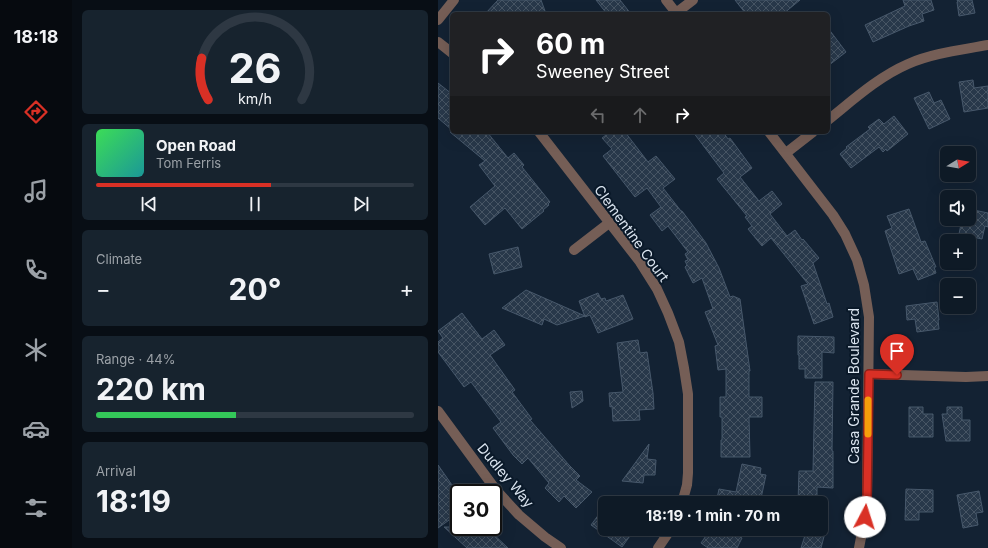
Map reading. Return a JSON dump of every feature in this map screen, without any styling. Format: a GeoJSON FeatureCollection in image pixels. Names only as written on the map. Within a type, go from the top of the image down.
{"type":"FeatureCollection","features":[{"type":"Feature","properties":{"kind":"street"},"geometry":{"type":"LineString","coordinates":[[438,20],[454,0]]}},
{"type":"Feature","properties":{"kind":"street"},"geometry":{"type":"LineString","coordinates":[[666,0],[675,12]]}},
{"type":"Feature","properties":{"kind":"street"},"geometry":{"type":"LineString","coordinates":[[678,12],[693,0]]}},
{"type":"Feature","properties":{"kind":"street"},"geometry":{"type":"LineString","coordinates":[[438,42],[450,51]]}},
{"type":"Feature","properties":{"kind":"street"},"geometry":{"type":"LineString","coordinates":[[830,118],[879,80],[909,63],[932,56],[988,46]]}},
{"type":"Feature","properties":{"kind":"street","name":"Clementine Court"},"geometry":{"type":"LineString","coordinates":[[541,134],[640,262],[657,289],[668,313],[679,342],[688,394],[688,473],[684,496]]}},
{"type":"Feature","properties":{"kind":"street","name":"Casa Grande Boulevard"},"geometry":{"type":"LineString","coordinates":[[771,134],[833,215],[845,234],[856,260],[864,285],[869,317],[869,374],[867,500],[862,547]]}},
{"type":"Feature","properties":{"kind":"street"},"geometry":{"type":"LineString","coordinates":[[786,153],[810,134]]}},
{"type":"Feature","properties":{"kind":"street"},"geometry":{"type":"LineString","coordinates":[[574,250],[609,222]]}},
{"type":"Feature","properties":{"kind":"street"},"geometry":{"type":"LineString","coordinates":[[869,374],[966,377],[988,376]]}},
{"type":"Feature","properties":{"kind":"street","name":"Dudley Way"},"geometry":{"type":"LineString","coordinates":[[438,410],[496,490],[519,515],[545,537],[561,548]]}},
{"type":"Feature","properties":{"kind":"street"},"geometry":{"type":"LineString","coordinates":[[658,548],[666,536]]}},
{"type":"Feature","properties":{"kind":"building"},"geometry":{"type":"Polygon","coordinates":[[[498,0],[541,0],[545,11],[542,12],[487,12],[498,0]]]}},
{"type":"Feature","properties":{"kind":"building"},"geometry":{"type":"Polygon","coordinates":[[[596,0],[620,0],[629,12],[605,12],[596,0]]]}},
{"type":"Feature","properties":{"kind":"building"},"geometry":{"type":"Polygon","coordinates":[[[735,0],[800,0],[785,12],[744,12],[735,0]]]}},
{"type":"Feature","properties":{"kind":"building"},"geometry":{"type":"Polygon","coordinates":[[[903,0],[931,0],[934,10],[922,14],[924,21],[873,42],[865,25],[905,6],[903,0]]]}},
{"type":"Feature","properties":{"kind":"building"},"geometry":{"type":"Polygon","coordinates":[[[957,0],[972,0],[975,13],[959,16],[957,0]]]}},
{"type":"Feature","properties":{"kind":"building"},"geometry":{"type":"Polygon","coordinates":[[[830,31],[846,52],[830,64],[830,31]]]}},
{"type":"Feature","properties":{"kind":"building"},"geometry":{"type":"Polygon","coordinates":[[[973,80],[974,88],[988,86],[988,108],[964,112],[959,82],[973,80]]]}},
{"type":"Feature","properties":{"kind":"building"},"geometry":{"type":"Polygon","coordinates":[[[438,83],[450,92],[450,128],[438,118],[438,83]]]}},
{"type":"Feature","properties":{"kind":"building"},"geometry":{"type":"Polygon","coordinates":[[[929,92],[934,103],[941,100],[950,119],[929,129],[914,98],[929,92]]]}},
{"type":"Feature","properties":{"kind":"building"},"geometry":{"type":"Polygon","coordinates":[[[894,116],[908,134],[887,151],[886,149],[883,152],[879,147],[851,168],[840,154],[847,148],[846,147],[870,129],[868,127],[879,119],[884,124],[894,116]]]}},
{"type":"Feature","properties":{"kind":"building"},"geometry":{"type":"Polygon","coordinates":[[[452,134],[489,134],[508,158],[514,153],[524,165],[522,167],[550,202],[548,204],[549,205],[522,229],[505,208],[485,225],[470,207],[495,186],[479,165],[485,161],[452,134]]]}},
{"type":"Feature","properties":{"kind":"building"},"geometry":{"type":"Polygon","coordinates":[[[607,134],[627,134],[648,162],[656,156],[675,179],[663,188],[706,243],[719,268],[730,297],[733,296],[740,299],[750,371],[749,397],[762,397],[762,417],[749,417],[750,457],[721,457],[722,417],[720,417],[720,397],[726,397],[726,369],[718,370],[715,346],[718,345],[705,312],[713,309],[702,278],[693,283],[685,267],[687,265],[685,261],[688,260],[685,254],[688,252],[668,226],[662,231],[650,215],[661,207],[647,188],[635,197],[603,156],[612,149],[602,138],[607,134]]]}},
{"type":"Feature","properties":{"kind":"building"},"geometry":{"type":"Polygon","coordinates":[[[695,134],[724,134],[728,139],[730,138],[752,168],[740,177],[759,201],[772,191],[782,204],[770,214],[787,236],[795,230],[819,258],[813,263],[833,317],[814,324],[801,286],[808,284],[771,238],[762,246],[748,229],[752,226],[745,217],[747,216],[717,179],[724,173],[695,134]]]}},
{"type":"Feature","properties":{"kind":"building"},"geometry":{"type":"Polygon","coordinates":[[[909,209],[921,242],[925,241],[936,267],[934,267],[936,273],[918,280],[913,269],[899,274],[885,231],[892,228],[887,216],[909,209]]]}},
{"type":"Feature","properties":{"kind":"building"},"geometry":{"type":"Polygon","coordinates":[[[976,210],[988,213],[988,227],[985,226],[982,239],[976,238],[976,234],[959,234],[961,226],[976,226],[976,210]]]}},
{"type":"Feature","properties":{"kind":"building"},"geometry":{"type":"Polygon","coordinates":[[[518,247],[522,267],[494,274],[489,254],[518,247]]]}},
{"type":"Feature","properties":{"kind":"building"},"geometry":{"type":"Polygon","coordinates":[[[526,290],[585,316],[557,325],[544,319],[542,325],[502,308],[526,290]]]}},
{"type":"Feature","properties":{"kind":"building"},"geometry":{"type":"Polygon","coordinates":[[[598,293],[601,299],[605,298],[606,301],[623,295],[633,319],[598,333],[590,315],[585,317],[579,301],[598,293]]]}},
{"type":"Feature","properties":{"kind":"building"},"geometry":{"type":"Polygon","coordinates":[[[937,302],[939,329],[917,332],[915,319],[907,320],[906,306],[937,302]]]}},
{"type":"Feature","properties":{"kind":"building"},"geometry":{"type":"Polygon","coordinates":[[[462,313],[482,339],[494,330],[505,345],[490,355],[515,390],[512,392],[532,419],[530,420],[580,476],[576,480],[592,492],[576,508],[564,496],[559,502],[545,488],[549,483],[528,458],[522,464],[513,455],[493,428],[501,422],[471,382],[464,387],[438,352],[438,342],[443,338],[438,331],[462,313]]]}},
{"type":"Feature","properties":{"kind":"building"},"geometry":{"type":"Polygon","coordinates":[[[798,336],[834,337],[834,353],[822,352],[822,378],[805,378],[805,369],[799,369],[798,336]]]}},
{"type":"Feature","properties":{"kind":"building"},"geometry":{"type":"Polygon","coordinates":[[[638,340],[640,353],[647,352],[654,409],[639,410],[640,420],[613,421],[609,393],[623,392],[617,343],[638,340]]]}},
{"type":"Feature","properties":{"kind":"building"},"geometry":{"type":"Polygon","coordinates":[[[815,382],[833,382],[833,488],[817,487],[817,496],[798,496],[799,471],[813,471],[815,382]]]}},
{"type":"Feature","properties":{"kind":"building"},"geometry":{"type":"Polygon","coordinates":[[[582,391],[583,401],[572,408],[570,392],[582,391]]]}},
{"type":"Feature","properties":{"kind":"building"},"geometry":{"type":"Polygon","coordinates":[[[909,407],[923,407],[923,414],[933,414],[933,437],[909,437],[909,407]]]}},
{"type":"Feature","properties":{"kind":"building"},"geometry":{"type":"Polygon","coordinates":[[[947,407],[962,407],[962,420],[970,420],[970,441],[946,441],[942,414],[947,414],[947,407]]]}},
{"type":"Feature","properties":{"kind":"building"},"geometry":{"type":"Polygon","coordinates":[[[649,444],[647,459],[656,460],[655,475],[644,475],[643,483],[622,481],[649,444]]]}},
{"type":"Feature","properties":{"kind":"building"},"geometry":{"type":"Polygon","coordinates":[[[742,464],[761,468],[760,474],[766,475],[762,496],[718,496],[719,489],[736,492],[742,464]]]}},
{"type":"Feature","properties":{"kind":"building"},"geometry":{"type":"Polygon","coordinates":[[[438,465],[451,484],[450,484],[450,519],[438,528],[438,465]]]}},
{"type":"Feature","properties":{"kind":"building"},"geometry":{"type":"Polygon","coordinates":[[[906,489],[933,490],[933,512],[919,512],[919,520],[905,520],[906,489]]]}},
{"type":"Feature","properties":{"kind":"building"},"geometry":{"type":"Polygon","coordinates":[[[979,491],[983,512],[976,513],[978,525],[963,528],[957,495],[979,491]]]}},
{"type":"Feature","properties":{"kind":"building"},"geometry":{"type":"Polygon","coordinates":[[[598,516],[598,530],[591,525],[598,516]]]}},
{"type":"Feature","properties":{"kind":"building"},"geometry":{"type":"Polygon","coordinates":[[[444,527],[450,527],[450,532],[444,527]]]}},
{"type":"Feature","properties":{"kind":"building"},"geometry":{"type":"Polygon","coordinates":[[[454,536],[495,536],[508,548],[467,548],[454,536]]]}},
{"type":"Feature","properties":{"kind":"building"},"geometry":{"type":"Polygon","coordinates":[[[606,536],[630,536],[622,547],[606,536]]]}},
{"type":"Feature","properties":{"kind":"building"},"geometry":{"type":"Polygon","coordinates":[[[706,536],[739,536],[742,538],[737,548],[708,548],[701,543],[706,536]]]}},
{"type":"Feature","properties":{"kind":"building"},"geometry":{"type":"Polygon","coordinates":[[[805,536],[824,536],[821,548],[801,548],[805,536]]]}},
{"type":"Feature","properties":{"kind":"slow traffic"},"geometry":{"type":"LineString","coordinates":[[868,400],[868,434]]}},
{"type":"Feature","properties":{"kind":"route"},"geometry":{"type":"LineString","coordinates":[[865,517],[867,500],[869,374],[897,375]]}}]}
